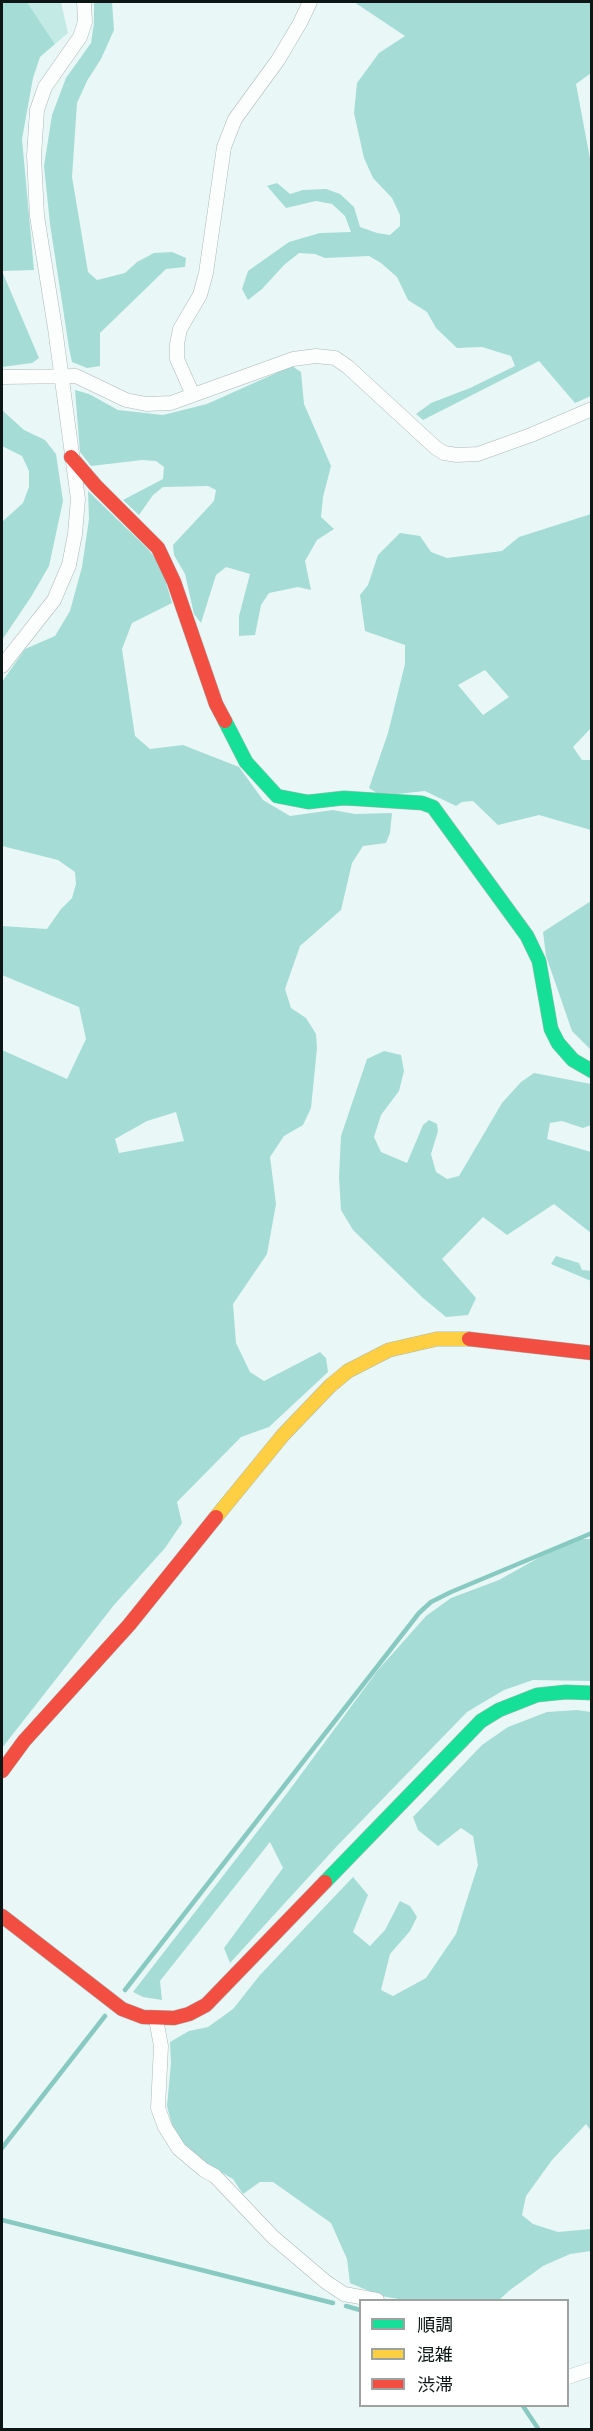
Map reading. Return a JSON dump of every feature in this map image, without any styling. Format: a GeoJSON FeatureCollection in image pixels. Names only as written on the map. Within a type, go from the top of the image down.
{"type":"FeatureCollection","features":[{"type":"Feature","properties":{"kind":"street"},"geometry":{"type":"LineString","coordinates":[[2,666],[54,600],[69,565],[78,499],[37,216],[34,156],[37,110],[45,87],[80,37],[85,22],[84,2]]}},
{"type":"Feature","properties":{"kind":"street"},"geometry":{"type":"LineString","coordinates":[[193,395],[177,359],[177,344],[180,329],[200,295],[207,273],[224,147],[235,119],[278,60],[310,2]]}},
{"type":"Feature","properties":{"kind":"street"},"geometry":{"type":"LineString","coordinates":[[2,377],[76,376],[126,400],[146,404],[171,402],[293,359],[316,356],[335,358],[348,367],[436,448],[444,453],[457,455],[478,454],[531,435],[591,409]]}},
{"type":"Feature","properties":{"kind":"street"},"geometry":{"type":"LineString","coordinates":[[71,458],[158,548],[174,582],[216,704],[246,762],[266,786],[277,796],[289,800],[308,802],[344,798],[422,803],[433,807],[527,936],[539,961],[551,1029],[558,1043],[573,1059],[591,1071]]}},
{"type":"Feature","properties":{"kind":"street"},"geometry":{"type":"LineString","coordinates":[[2,1771],[24,1742],[129,1625],[283,1435],[330,1386],[348,1371],[389,1350],[437,1339],[460,1338],[591,1353]]}},
{"type":"Feature","properties":{"kind":"street"},"geometry":{"type":"LineString","coordinates":[[2,1916],[122,2009],[156,2019],[189,2014],[206,2004],[481,1721],[507,1706],[537,1695],[566,1692],[591,1693]]}},
{"type":"Feature","properties":{"kind":"street"},"geometry":{"type":"LineString","coordinates":[[156,2019],[161,2046],[158,2108],[165,2127],[179,2149],[204,2170],[215,2176],[273,2237],[326,2282],[344,2294],[368,2299]]}},
{"type":"Feature","properties":{"kind":"street"},"geometry":{"type":"LineString","coordinates":[[569,2376],[591,2370]]}},
{"type":"Feature","properties":{"kind":"shaded area"},"geometry":{"type":"Polygon","coordinates":[[[2,2],[27,2],[55,44],[40,57],[33,78],[22,139],[34,270],[2,271],[2,2]]]}},
{"type":"Feature","properties":{"kind":"shaded area"},"geometry":{"type":"Polygon","coordinates":[[[27,2],[61,2],[68,33],[55,44],[27,2]]]}},
{"type":"Feature","properties":{"kind":"shaded area"},"geometry":{"type":"Polygon","coordinates":[[[94,2],[112,2],[114,30],[77,103],[72,177],[88,272],[97,280],[125,273],[137,262],[154,253],[172,252],[186,258],[185,267],[166,269],[100,333],[100,366],[87,368],[72,362],[69,348],[50,224],[44,166],[52,115],[66,78],[91,43],[94,2]]]}},
{"type":"Feature","properties":{"kind":"shaded area"},"geometry":{"type":"Polygon","coordinates":[[[354,2],[591,2],[591,73],[576,84],[591,164],[591,396],[575,403],[539,361],[423,420],[416,414],[431,403],[470,388],[515,366],[511,356],[482,347],[457,348],[436,328],[427,312],[408,300],[397,277],[369,256],[325,258],[315,254],[299,253],[248,300],[242,289],[248,271],[289,242],[320,233],[351,232],[345,216],[332,204],[316,201],[286,208],[267,186],[277,183],[290,194],[303,190],[326,189],[340,194],[354,207],[360,227],[390,235],[400,226],[400,215],[392,198],[373,178],[364,158],[354,113],[357,83],[379,53],[405,36],[354,2]]]}},
{"type":"Feature","properties":{"kind":"shaded area"},"geometry":{"type":"Polygon","coordinates":[[[2,271],[39,358],[32,363],[2,367],[2,271]]]}},
{"type":"Feature","properties":{"kind":"shaded area"},"geometry":{"type":"Polygon","coordinates":[[[292,366],[301,372],[304,404],[331,466],[323,497],[321,517],[334,529],[317,540],[305,561],[311,590],[298,587],[269,593],[261,605],[255,635],[239,636],[239,616],[250,574],[226,567],[216,575],[201,623],[194,614],[185,574],[174,555],[173,545],[214,501],[216,490],[208,486],[163,487],[153,495],[139,515],[123,500],[163,479],[164,467],[156,461],[142,460],[91,466],[80,452],[75,390],[89,394],[118,410],[163,415],[207,404],[292,366]]]}},
{"type":"Feature","properties":{"kind":"shaded area"},"geometry":{"type":"Polygon","coordinates":[[[2,410],[24,430],[45,440],[56,454],[63,501],[49,566],[2,640],[2,522],[23,503],[29,487],[29,471],[22,456],[2,446],[2,410]]]}},
{"type":"Feature","properties":{"kind":"shaded area"},"geometry":{"type":"Polygon","coordinates":[[[88,491],[148,549],[161,566],[172,603],[132,623],[122,649],[135,736],[150,749],[183,745],[239,767],[263,800],[290,816],[333,810],[355,814],[392,813],[390,833],[386,843],[363,846],[352,863],[341,910],[300,946],[285,989],[291,1008],[306,1018],[316,1034],[317,1048],[311,1108],[303,1125],[284,1136],[270,1157],[276,1204],[267,1254],[233,1304],[236,1343],[250,1372],[264,1381],[320,1352],[326,1358],[328,1372],[269,1427],[241,1437],[177,1502],[182,1523],[165,1548],[114,1605],[2,1748],[2,1050],[67,1079],[86,1039],[79,1007],[2,975],[2,926],[47,929],[72,898],[76,884],[75,872],[58,860],[2,846],[2,682],[25,649],[55,636],[70,611],[82,567],[89,519],[88,491]],[[176,1112],[147,1121],[115,1139],[119,1153],[184,1141],[176,1112]]]}},
{"type":"Feature","properties":{"kind":"shaded area"},"geometry":{"type":"Polygon","coordinates":[[[591,514],[591,728],[573,747],[582,760],[591,760],[591,830],[539,815],[498,825],[473,801],[462,802],[456,806],[425,791],[397,794],[377,793],[369,788],[388,733],[405,664],[405,645],[365,631],[360,595],[368,585],[378,555],[400,533],[420,536],[431,552],[447,558],[502,551],[519,537],[591,514]],[[485,670],[458,685],[483,715],[509,697],[485,670]]]}},
{"type":"Feature","properties":{"kind":"shaded area"},"geometry":{"type":"Polygon","coordinates":[[[591,901],[591,1050],[572,1031],[546,956],[543,932],[591,901]]]}},
{"type":"Feature","properties":{"kind":"shaded area"},"geometry":{"type":"Polygon","coordinates":[[[384,1051],[401,1055],[404,1071],[399,1091],[381,1115],[374,1137],[381,1152],[407,1163],[423,1125],[429,1120],[437,1124],[438,1131],[431,1154],[436,1172],[447,1179],[459,1176],[502,1103],[521,1082],[534,1073],[591,1084],[591,1125],[583,1128],[562,1121],[550,1123],[547,1139],[591,1152],[591,1233],[554,1204],[507,1235],[483,1217],[442,1259],[476,1298],[468,1315],[446,1317],[423,1298],[353,1230],[341,1210],[339,1177],[341,1136],[367,1059],[384,1051]]]}},
{"type":"Feature","properties":{"kind":"shaded area"},"geometry":{"type":"Polygon","coordinates":[[[556,1256],[579,1263],[582,1270],[591,1271],[591,1281],[551,1264],[556,1256]]]}},
{"type":"Feature","properties":{"kind":"shaded area"},"geometry":{"type":"Polygon","coordinates":[[[572,1539],[591,1539],[591,1681],[533,1680],[504,1690],[467,1712],[337,1846],[230,1963],[224,1948],[283,1868],[270,1842],[160,1981],[162,2000],[143,1997],[133,1992],[288,1792],[378,1670],[426,1616],[451,1598],[499,1580],[572,1539]]]}},
{"type":"Feature","properties":{"kind":"shaded area"},"geometry":{"type":"Polygon","coordinates":[[[577,1710],[591,1712],[591,2131],[586,2124],[552,2160],[526,2196],[522,2215],[533,2224],[558,2232],[591,2229],[591,2251],[570,2254],[543,2266],[500,2299],[399,2299],[381,2296],[350,2283],[347,2259],[331,2223],[273,2182],[260,2182],[243,2194],[233,2179],[200,2160],[182,2143],[172,2125],[167,2106],[171,2063],[170,2042],[189,2031],[208,2027],[233,2009],[260,1975],[353,1877],[368,1895],[353,1932],[370,1946],[385,1930],[400,1901],[410,1906],[417,1917],[410,1931],[390,1954],[381,1990],[393,1996],[426,1978],[456,1934],[478,1865],[473,1836],[461,1828],[438,1846],[418,1830],[413,1817],[482,1745],[508,1727],[547,1712],[577,1710]]]}},
{"type":"Feature","properties":{"kind":"waterway"},"geometry":{"type":"LineString","coordinates":[[125,1990],[419,1613],[431,1602],[451,1592],[592,1533]]}},
{"type":"Feature","properties":{"kind":"waterway"},"geometry":{"type":"LineString","coordinates":[[2,2148],[105,2016]]}},
{"type":"Feature","properties":{"kind":"waterway"},"geometry":{"type":"LineString","coordinates":[[2,2220],[333,2303]]}},
{"type":"Feature","properties":{"kind":"waterway"},"geometry":{"type":"LineString","coordinates":[[346,2306],[359,2310]]}},
{"type":"Feature","properties":{"kind":"waterway"},"geometry":{"type":"LineString","coordinates":[[524,2407],[539,2430]]}},
{"type":"Feature","properties":{"kind":"traffic: fast"},"geometry":{"type":"LineString","coordinates":[[225,721],[246,762],[277,796],[308,802],[344,798],[422,803],[433,807],[527,936],[539,961],[551,1029],[558,1043],[573,1060],[592,1071]]}},
{"type":"Feature","properties":{"kind":"traffic: fast"},"geometry":{"type":"LineString","coordinates":[[325,1882],[481,1721],[499,1710],[537,1695],[566,1692],[592,1693]]}},
{"type":"Feature","properties":{"kind":"traffic: slow"},"geometry":{"type":"LineString","coordinates":[[216,1517],[283,1435],[330,1386],[348,1371],[389,1350],[437,1339],[469,1339]]}},
{"type":"Feature","properties":{"kind":"traffic: jam"},"geometry":{"type":"LineString","coordinates":[[71,457],[96,486],[158,548],[174,582],[216,704],[225,721]]}},
{"type":"Feature","properties":{"kind":"traffic: jam"},"geometry":{"type":"LineString","coordinates":[[469,1339],[592,1353]]}},
{"type":"Feature","properties":{"kind":"traffic: jam"},"geometry":{"type":"LineString","coordinates":[[2,1771],[24,1741],[129,1625],[216,1517]]}},
{"type":"Feature","properties":{"kind":"traffic: jam"},"geometry":{"type":"LineString","coordinates":[[2,1916],[122,2009],[143,2017],[174,2018],[189,2014],[206,2005],[325,1882]]}}]}
